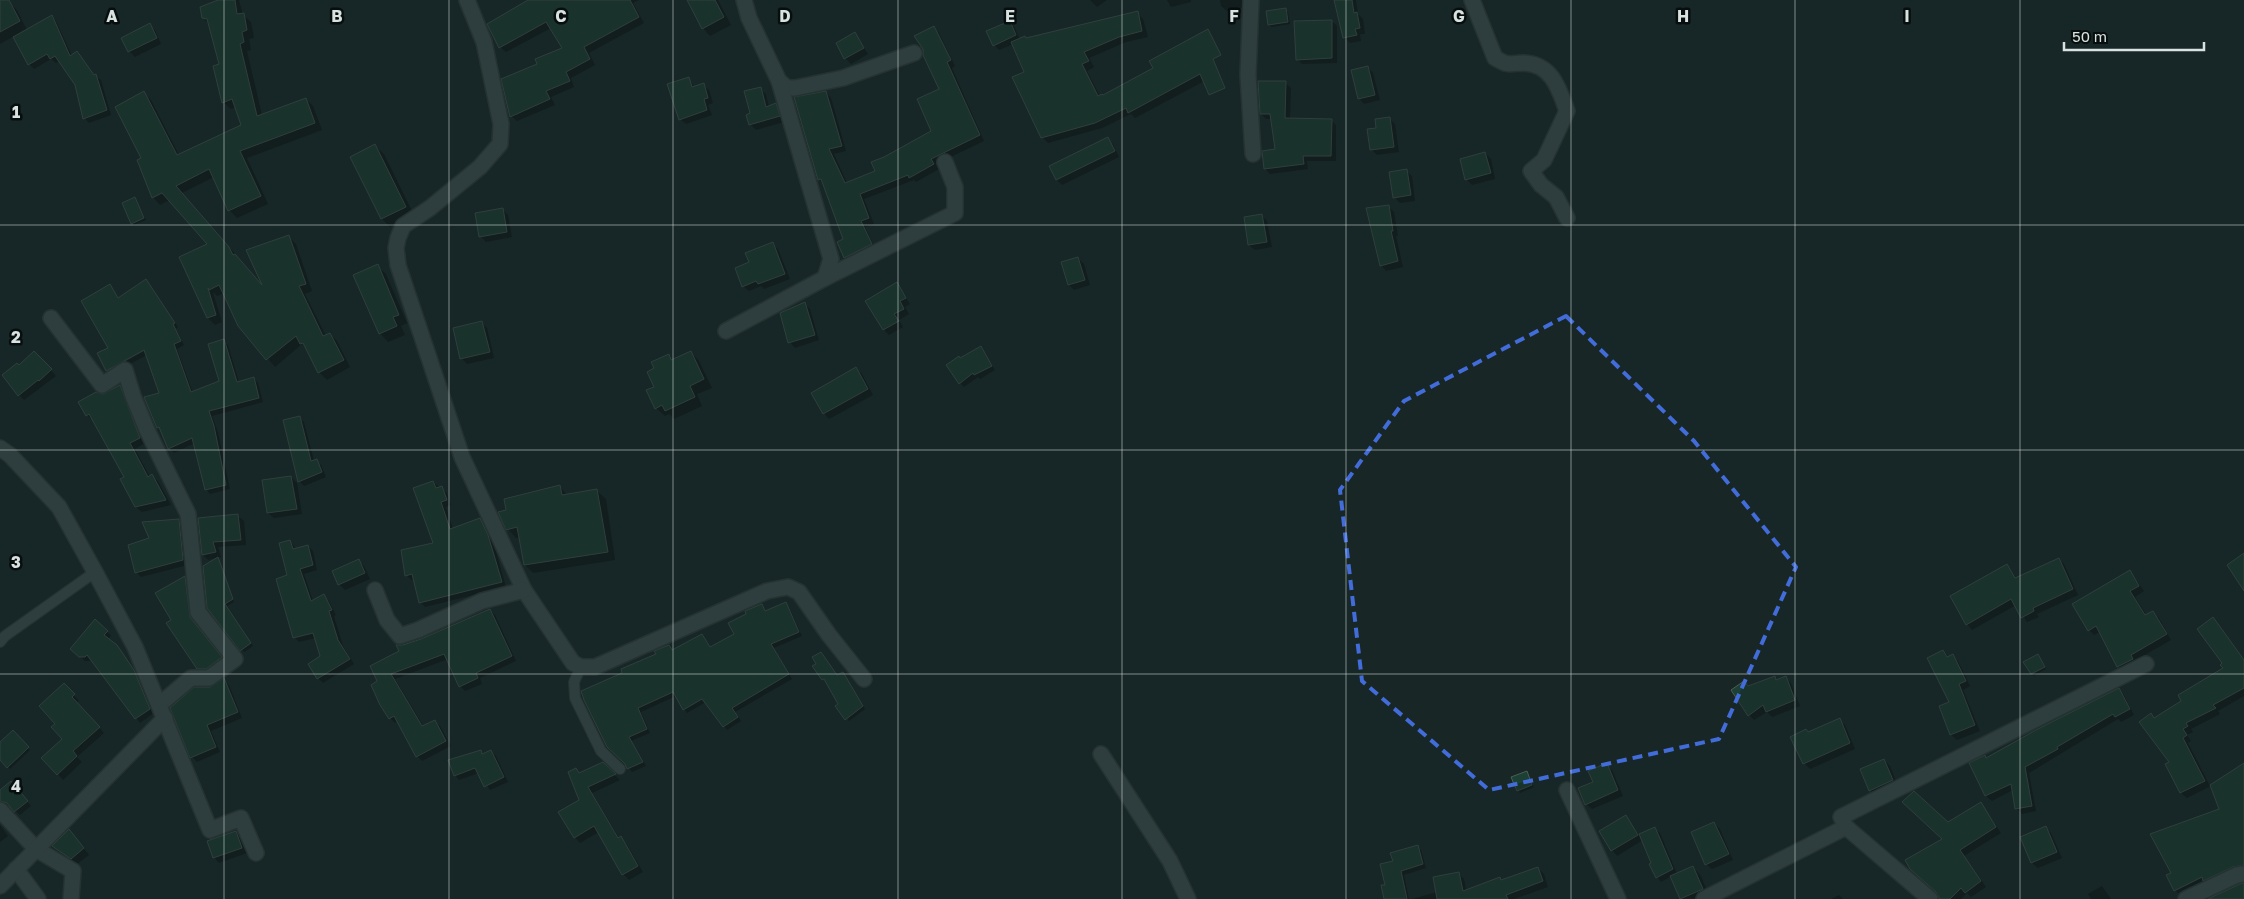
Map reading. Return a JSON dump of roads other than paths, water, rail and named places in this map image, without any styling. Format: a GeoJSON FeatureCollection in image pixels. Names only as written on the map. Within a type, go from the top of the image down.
{"type":"FeatureCollection","features":[{"type":"Feature","properties":{"kind":"street"},"geometry":{"type":"LineString","coordinates":[[467,0],[486,52],[501,124],[500,144],[480,167],[430,208],[403,226],[398,238],[397,256],[419,332],[462,457],[524,590],[573,663],[581,667],[594,667],[767,591],[788,587],[799,592],[828,635],[864,679]]}},
{"type":"Feature","properties":{"kind":"street"},"geometry":{"type":"LineString","coordinates":[[744,0],[749,18],[779,82],[831,259],[825,278]]}},
{"type":"Feature","properties":{"kind":"street"},"geometry":{"type":"LineString","coordinates":[[1251,0],[1248,75],[1253,154]]}},
{"type":"Feature","properties":{"kind":"street"},"geometry":{"type":"LineString","coordinates":[[1472,0],[1494,58],[1508,65],[1523,63],[1540,65],[1557,84],[1567,111],[1544,160],[1531,170],[1542,185],[1556,198],[1567,218]]}},
{"type":"Feature","properties":{"kind":"street"},"geometry":{"type":"LineString","coordinates":[[779,82],[787,88],[795,88],[843,78],[914,53]]}},
{"type":"Feature","properties":{"kind":"street"},"geometry":{"type":"LineString","coordinates":[[726,331],[825,278],[955,213],[955,187],[945,162]]}},
{"type":"Feature","properties":{"kind":"street"},"geometry":{"type":"LineString","coordinates":[[0,886],[191,678],[209,678],[235,659],[198,612],[188,514],[147,430],[125,370],[102,385],[51,318]]}},
{"type":"Feature","properties":{"kind":"street"},"geometry":{"type":"LineString","coordinates":[[0,448],[10,455],[59,507],[95,572],[135,647],[210,830],[241,818],[256,853]]}},
{"type":"Feature","properties":{"kind":"street"},"geometry":{"type":"LineString","coordinates":[[375,590],[387,620],[400,636],[418,630],[482,601],[524,590]]}},
{"type":"Feature","properties":{"kind":"street"},"geometry":{"type":"LineString","coordinates":[[1930,899],[1846,827],[1841,817],[2146,664]]}},
{"type":"Feature","properties":{"kind":"street"},"geometry":{"type":"LineString","coordinates":[[1101,754],[1170,861],[1188,899]]}},
{"type":"Feature","properties":{"kind":"street"},"geometry":{"type":"LineString","coordinates":[[1567,790],[1618,899]]}},
{"type":"Feature","properties":{"kind":"street"},"geometry":{"type":"LineString","coordinates":[[0,810],[36,849],[73,871],[71,899]]}},
{"type":"Feature","properties":{"kind":"street"},"geometry":{"type":"LineString","coordinates":[[1704,899],[1846,827]]}},
{"type":"Feature","properties":{"kind":"street"},"geometry":{"type":"LineString","coordinates":[[16,869],[38,899]]}},
{"type":"Feature","properties":{"kind":"street"},"geometry":{"type":"LineString","coordinates":[[2186,899],[2237,875],[2244,874]]}},
{"type":"Feature","properties":{"kind":"lane"},"geometry":{"type":"LineString","coordinates":[[0,642],[5,636],[95,572]]}},
{"type":"Feature","properties":{"kind":"lane"},"geometry":{"type":"LineString","coordinates":[[581,667],[574,682],[575,698],[601,751],[620,769]]}}]}
